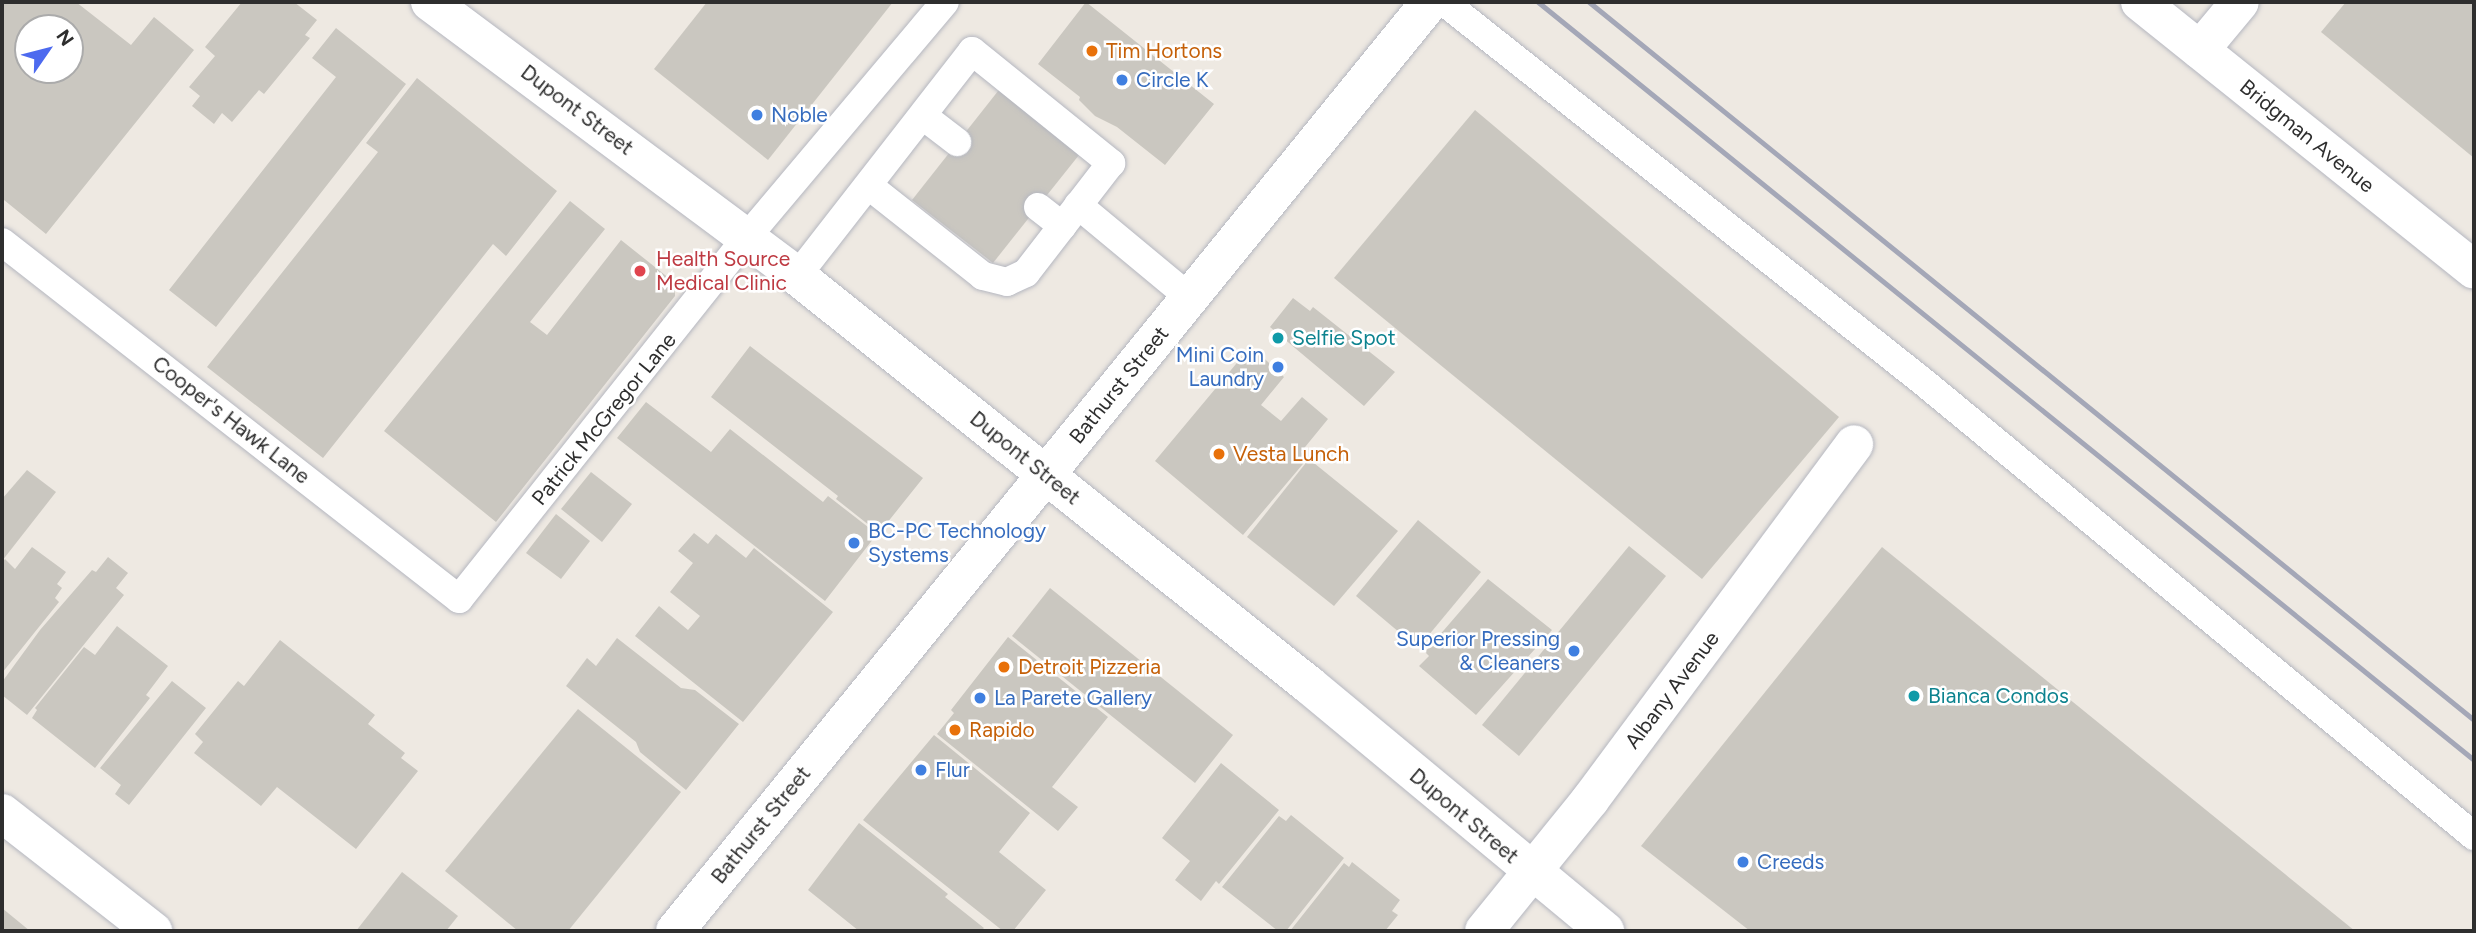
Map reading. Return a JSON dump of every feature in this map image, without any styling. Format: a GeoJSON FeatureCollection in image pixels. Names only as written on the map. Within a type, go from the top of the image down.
{"type":"FeatureCollection","features":[{"type":"Feature","properties":{"kind":"main road","name":"Dupont Street"},"geometry":{"type":"LineString","coordinates":[[430,2],[797,276],[1309,685],[1605,931]]}},
{"type":"Feature","properties":{"kind":"main road","name":"Bathurst Street"},"geometry":{"type":"LineString","coordinates":[[676,931],[1430,2]]}},
{"type":"Feature","properties":{"kind":"main road","name":"Bridgman Avenue"},"geometry":{"type":"LineString","coordinates":[[2140,2],[2474,270]]}},
{"type":"Feature","properties":{"kind":"main road"},"geometry":{"type":"LineString","coordinates":[[2200,50],[2239,2]]}},
{"type":"Feature","properties":{"kind":"main road","name":"Albany Avenue"},"geometry":{"type":"LineString","coordinates":[[1484,931],[1532,873],[1854,444]]}},
{"type":"Feature","properties":{"kind":"main road"},"geometry":{"type":"LineString","coordinates":[[2,813],[153,931]]}},
{"type":"Feature","properties":{"kind":"lane","name":"Patrick McGregor Lane"},"geometry":{"type":"LineString","coordinates":[[459,599],[747,237],[945,2]]}},
{"type":"Feature","properties":{"kind":"lane"},"geometry":{"type":"LineString","coordinates":[[1444,2],[1921,380],[2474,836]]}},
{"type":"Feature","properties":{"kind":"lane"},"geometry":{"type":"LineString","coordinates":[[797,276],[972,51],[1111,163],[1026,274],[1007,282],[983,276],[869,186]]}},
{"type":"Feature","properties":{"kind":"lane"},"geometry":{"type":"LineString","coordinates":[[923,116],[957,142]]}},
{"type":"Feature","properties":{"kind":"lane"},"geometry":{"type":"LineString","coordinates":[[1038,207],[1070,216],[1190,298]]}},
{"type":"Feature","properties":{"kind":"lane","name":"Cooper's Hawk Lane"},"geometry":{"type":"LineString","coordinates":[[2,242],[459,599]]}},
{"type":"Feature","properties":{"kind":"building"},"geometry":{"type":"Polygon","coordinates":[[[2,2],[76,2],[131,45],[154,17],[194,50],[46,234],[4,200],[2,203],[2,2]]]}},
{"type":"Feature","properties":{"kind":"building"},"geometry":{"type":"Polygon","coordinates":[[[242,2],[294,2],[317,20],[305,35],[310,38],[264,94],[259,90],[232,122],[222,113],[214,124],[192,106],[200,96],[189,87],[215,56],[205,47],[242,2]]]}},
{"type":"Feature","properties":{"kind":"building","name":"Noble"},"geometry":{"type":"Polygon","coordinates":[[[707,2],[893,2],[768,160],[654,69],[707,2]]]}},
{"type":"Feature","properties":{"kind":"building","name":"Circle K"},"geometry":{"type":"Polygon","coordinates":[[[1086,2],[1214,104],[1165,165],[1117,127],[1095,116],[1079,100],[1080,97],[1038,64],[1086,2]]]}},
{"type":"Feature","properties":{"kind":"building"},"geometry":{"type":"Polygon","coordinates":[[[2346,2],[2474,2],[2474,158],[2321,32],[2346,2]]]}},
{"type":"Feature","properties":{"kind":"building"},"geometry":{"type":"Polygon","coordinates":[[[336,28],[406,84],[216,327],[169,290],[336,77],[312,58],[336,28]]]}},
{"type":"Feature","properties":{"kind":"building"},"geometry":{"type":"Polygon","coordinates":[[[417,78],[557,191],[506,256],[493,244],[323,458],[207,367],[378,152],[366,143],[417,78]]]}},
{"type":"Feature","properties":{"kind":"building"},"geometry":{"type":"Polygon","coordinates":[[[1002,86],[1083,150],[993,263],[912,200],[1002,86]]]}},
{"type":"Feature","properties":{"kind":"building"},"geometry":{"type":"Polygon","coordinates":[[[1475,110],[1839,417],[1702,579],[1334,278],[1475,110]]]}},
{"type":"Feature","properties":{"kind":"building"},"geometry":{"type":"Polygon","coordinates":[[[570,201],[605,229],[530,322],[547,335],[621,240],[675,283],[675,296],[496,522],[384,431],[570,201]]]}},
{"type":"Feature","properties":{"kind":"building"},"geometry":{"type":"Polygon","coordinates":[[[1293,298],[1310,311],[1313,307],[1395,372],[1364,406],[1270,327],[1293,298]]]}},
{"type":"Feature","properties":{"kind":"building"},"geometry":{"type":"Polygon","coordinates":[[[750,346],[923,478],[879,533],[836,499],[838,496],[711,397],[750,346]]]}},
{"type":"Feature","properties":{"kind":"building"},"geometry":{"type":"Polygon","coordinates":[[[1251,346],[1284,377],[1261,405],[1281,421],[1302,397],[1328,419],[1301,452],[1308,458],[1243,535],[1155,461],[1251,346]]]}},
{"type":"Feature","properties":{"kind":"building"},"geometry":{"type":"Polygon","coordinates":[[[646,402],[711,452],[730,429],[823,502],[828,496],[877,534],[825,601],[617,438],[646,402]]]}},
{"type":"Feature","properties":{"kind":"building"},"geometry":{"type":"Polygon","coordinates":[[[1309,459],[1398,531],[1334,606],[1247,537],[1309,459]]]}},
{"type":"Feature","properties":{"kind":"building"},"geometry":{"type":"Polygon","coordinates":[[[27,470],[56,492],[2,561],[2,499],[27,470]]]}},
{"type":"Feature","properties":{"kind":"building"},"geometry":{"type":"Polygon","coordinates":[[[591,472],[632,504],[602,542],[561,509],[591,472]]]}},
{"type":"Feature","properties":{"kind":"building"},"geometry":{"type":"Polygon","coordinates":[[[556,514],[590,541],[561,579],[526,553],[556,514]]]}},
{"type":"Feature","properties":{"kind":"building"},"geometry":{"type":"Polygon","coordinates":[[[1418,520],[1481,572],[1418,648],[1356,596],[1418,520]]]}},
{"type":"Feature","properties":{"kind":"building"},"geometry":{"type":"Polygon","coordinates":[[[694,533],[708,544],[716,534],[746,558],[754,548],[833,612],[743,722],[635,636],[659,606],[688,630],[700,616],[670,592],[693,563],[678,551],[694,533]]]}},
{"type":"Feature","properties":{"kind":"building","name":"Superior Pressing & Cleaners"},"geometry":{"type":"Polygon","coordinates":[[[1629,546],[1666,576],[1519,756],[1482,725],[1629,546]]]}},
{"type":"Feature","properties":{"kind":"building"},"geometry":{"type":"Polygon","coordinates":[[[32,547],[66,572],[57,584],[62,588],[55,598],[59,602],[2,673],[2,563],[5,559],[15,569],[32,547]]]}},
{"type":"Feature","properties":{"kind":"building","name":"Bianca Condos"},"geometry":{"type":"Polygon","coordinates":[[[1882,547],[2355,931],[1750,931],[1641,846],[1882,547]]]}},
{"type":"Feature","properties":{"kind":"building"},"geometry":{"type":"Polygon","coordinates":[[[108,557],[128,573],[116,588],[124,595],[27,715],[2,695],[2,682],[40,630],[92,570],[96,572],[108,557]]]}},
{"type":"Feature","properties":{"kind":"building"},"geometry":{"type":"Polygon","coordinates":[[[1488,579],[1552,630],[1476,715],[1419,666],[1429,656],[1425,652],[1488,579]]]}},
{"type":"Feature","properties":{"kind":"building"},"geometry":{"type":"Polygon","coordinates":[[[1050,588],[1233,735],[1195,783],[1012,636],[1050,588]]]}},
{"type":"Feature","properties":{"kind":"building"},"geometry":{"type":"Polygon","coordinates":[[[117,626],[168,666],[146,695],[150,698],[95,768],[32,718],[37,710],[35,708],[84,647],[95,655],[117,626]]]}},
{"type":"Feature","properties":{"kind":"building"},"geometry":{"type":"Polygon","coordinates":[[[1008,637],[1108,717],[1052,787],[1078,807],[1058,831],[937,734],[954,713],[951,710],[1008,637]]]}},
{"type":"Feature","properties":{"kind":"building"},"geometry":{"type":"Polygon","coordinates":[[[617,638],[681,688],[695,690],[739,724],[686,790],[640,752],[636,742],[566,686],[587,658],[596,666],[617,638]]]}},
{"type":"Feature","properties":{"kind":"building"},"geometry":{"type":"Polygon","coordinates":[[[280,640],[375,715],[368,724],[405,753],[401,758],[418,771],[356,849],[277,787],[261,806],[194,753],[203,742],[195,734],[238,681],[244,686],[280,640]]]}},
{"type":"Feature","properties":{"kind":"building"},"geometry":{"type":"Polygon","coordinates":[[[172,681],[206,708],[129,805],[115,794],[121,785],[100,768],[172,681]]]}},
{"type":"Feature","properties":{"kind":"building"},"geometry":{"type":"Polygon","coordinates":[[[578,709],[681,792],[568,931],[518,931],[445,871],[578,709]]]}},
{"type":"Feature","properties":{"kind":"building"},"geometry":{"type":"Polygon","coordinates":[[[934,735],[1030,813],[999,852],[1046,890],[1013,931],[1003,931],[863,820],[934,735]]]}},
{"type":"Feature","properties":{"kind":"building"},"geometry":{"type":"Polygon","coordinates":[[[1221,763],[1279,810],[1219,884],[1216,881],[1201,901],[1175,880],[1190,861],[1162,838],[1221,763]]]}},
{"type":"Feature","properties":{"kind":"building"},"geometry":{"type":"Polygon","coordinates":[[[1291,815],[1344,858],[1286,931],[1278,931],[1222,887],[1279,816],[1286,821],[1291,815]]]}},
{"type":"Feature","properties":{"kind":"building"},"geometry":{"type":"Polygon","coordinates":[[[859,823],[948,894],[945,897],[984,928],[981,931],[859,931],[808,890],[859,823]]]}},
{"type":"Feature","properties":{"kind":"building"},"geometry":{"type":"Polygon","coordinates":[[[1352,862],[1400,900],[1392,911],[1398,915],[1385,931],[1290,931],[1344,863],[1349,867],[1352,862]]]}},
{"type":"Feature","properties":{"kind":"building"},"geometry":{"type":"Polygon","coordinates":[[[402,872],[458,916],[446,931],[356,931],[402,872]]]}},
{"type":"Feature","properties":{"kind":"building"},"geometry":{"type":"Polygon","coordinates":[[[2,908],[30,931],[2,931],[2,908]]]}},
{"type":"Feature","properties":{"kind":"railway"},"geometry":{"type":"LineString","coordinates":[[1538,2],[2474,760]]}},
{"type":"Feature","properties":{"kind":"railway"},"geometry":{"type":"LineString","coordinates":[[1589,2],[2474,720]]}},
{"type":"Feature","properties":{"kind":"place","name":"Tim Hortons"},"geometry":{"type":"Point","coordinates":[1092,51]}},
{"type":"Feature","properties":{"kind":"place","name":"Circle K"},"geometry":{"type":"Point","coordinates":[1122,80]}},
{"type":"Feature","properties":{"kind":"place","name":"Noble"},"geometry":{"type":"Point","coordinates":[757,115]}},
{"type":"Feature","properties":{"kind":"place","name":"Health Source Medical Clinic"},"geometry":{"type":"Point","coordinates":[640,271]}},
{"type":"Feature","properties":{"kind":"place","name":"Selfie Spot"},"geometry":{"type":"Point","coordinates":[1278,338]}},
{"type":"Feature","properties":{"kind":"place","name":"Mini Coin Laundry"},"geometry":{"type":"Point","coordinates":[1278,367]}},
{"type":"Feature","properties":{"kind":"place","name":"Vesta Lunch"},"geometry":{"type":"Point","coordinates":[1219,454]}},
{"type":"Feature","properties":{"kind":"place","name":"BC-PC Technology Systems"},"geometry":{"type":"Point","coordinates":[854,543]}},
{"type":"Feature","properties":{"kind":"place","name":"Superior Pressing & Cleaners"},"geometry":{"type":"Point","coordinates":[1574,651]}},
{"type":"Feature","properties":{"kind":"place","name":"Detroit Pizzeria"},"geometry":{"type":"Point","coordinates":[1004,667]}},
{"type":"Feature","properties":{"kind":"place","name":"Bianca Condos"},"geometry":{"type":"Point","coordinates":[1914,696]}},
{"type":"Feature","properties":{"kind":"place","name":"La Parete Gallery"},"geometry":{"type":"Point","coordinates":[980,698]}},
{"type":"Feature","properties":{"kind":"place","name":"Rapido"},"geometry":{"type":"Point","coordinates":[955,730]}},
{"type":"Feature","properties":{"kind":"place","name":"Flur"},"geometry":{"type":"Point","coordinates":[921,770]}},
{"type":"Feature","properties":{"kind":"place","name":"Creeds"},"geometry":{"type":"Point","coordinates":[1743,862]}}]}
